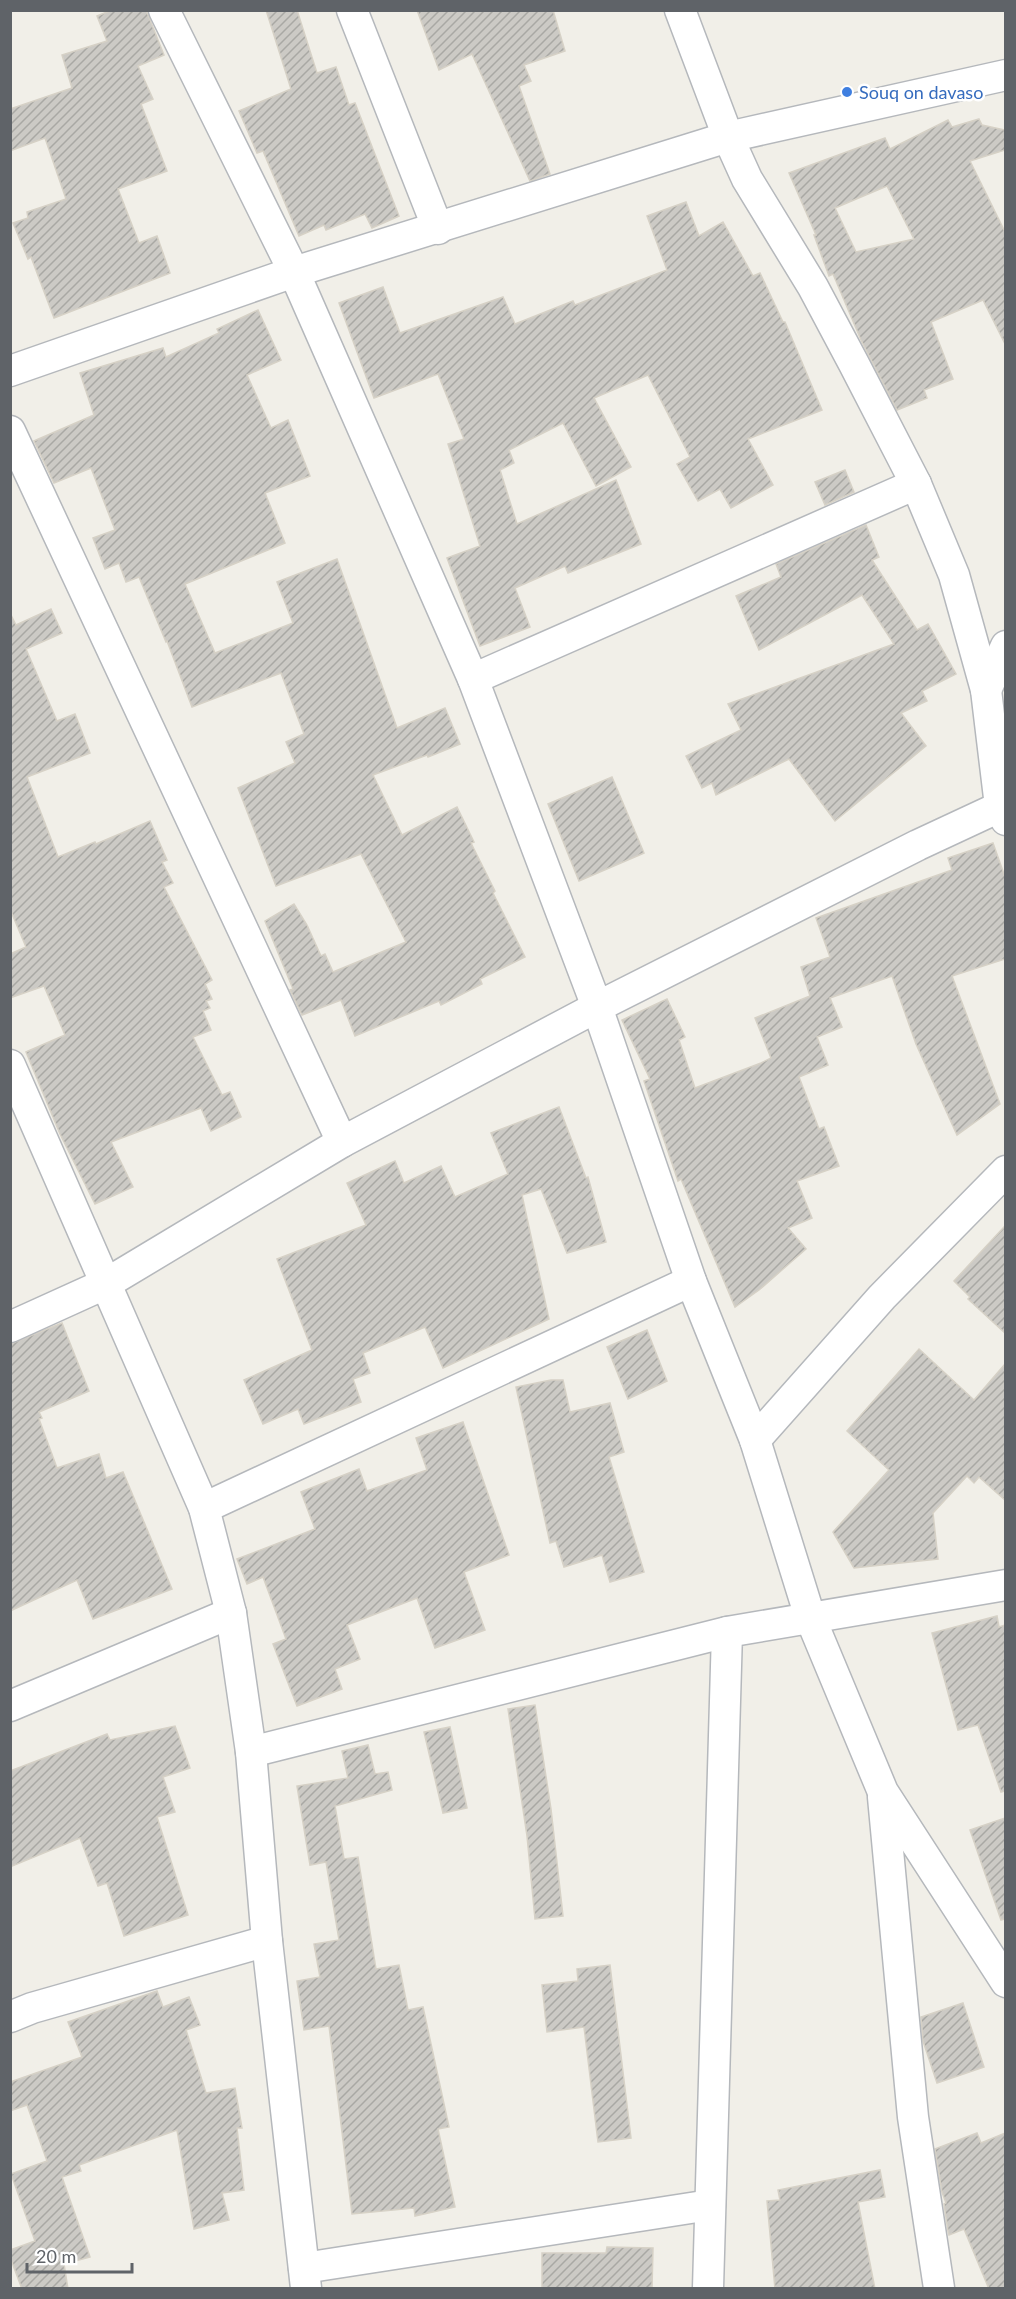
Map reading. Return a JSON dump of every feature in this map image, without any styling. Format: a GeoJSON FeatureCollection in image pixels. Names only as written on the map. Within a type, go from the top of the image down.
{"type":"FeatureCollection","features":[{"type":"Feature","properties":{"kind":"street"},"geometry":{"type":"LineString","coordinates":[[164,10],[294,272],[473,680],[597,1007],[691,1281],[755,1440],[810,1617],[883,1792],[1005,1982]]}},
{"type":"Feature","properties":{"kind":"street"},"geometry":{"type":"LineString","coordinates":[[352,10],[438,229]]}},
{"type":"Feature","properties":{"kind":"street"},"geometry":{"type":"LineString","coordinates":[[10,1327],[107,1283],[342,1142],[597,1007],[918,845],[1004,810],[986,690],[954,575],[916,484],[813,287],[747,179],[728,137],[680,10]]}},
{"type":"Feature","properties":{"kind":"street"},"geometry":{"type":"LineString","coordinates":[[10,371],[294,272],[728,137],[1005,75]]}},
{"type":"Feature","properties":{"kind":"street"},"geometry":{"type":"LineString","coordinates":[[10,430],[342,1142]]}},
{"type":"Feature","properties":{"kind":"street"},"geometry":{"type":"LineString","coordinates":[[473,680],[916,484]]}},
{"type":"Feature","properties":{"kind":"street"},"geometry":{"type":"LineString","coordinates":[[986,690],[1005,646]]}},
{"type":"Feature","properties":{"kind":"street"},"geometry":{"type":"LineString","coordinates":[[10,1065],[204,1508],[231,1613],[251,1752],[267,1941],[305,2278],[710,2205]]}},
{"type":"Feature","properties":{"kind":"street"},"geometry":{"type":"LineString","coordinates":[[755,1440],[882,1297],[1005,1171]]}},
{"type":"Feature","properties":{"kind":"street"},"geometry":{"type":"LineString","coordinates":[[204,1508],[691,1281]]}},
{"type":"Feature","properties":{"kind":"street"},"geometry":{"type":"LineString","coordinates":[[251,1752],[727,1632],[1005,1585]]}},
{"type":"Feature","properties":{"kind":"street"},"geometry":{"type":"LineString","coordinates":[[10,1706],[231,1613]]}},
{"type":"Feature","properties":{"kind":"street"},"geometry":{"type":"LineString","coordinates":[[708,2289],[727,1632]]}},
{"type":"Feature","properties":{"kind":"street"},"geometry":{"type":"LineString","coordinates":[[883,1792],[913,2117],[939,2289]]}},
{"type":"Feature","properties":{"kind":"street"},"geometry":{"type":"LineString","coordinates":[[10,2017],[32,2008],[267,1941]]}},
{"type":"Feature","properties":{"kind":"building"},"geometry":{"type":"Polygon","coordinates":[[[112,10],[146,10],[164,55],[138,66],[153,99],[141,104],[167,171],[118,189],[139,243],[157,236],[170,273],[54,318],[31,257],[28,259],[13,223],[28,218],[27,212],[66,199],[45,138],[10,151],[10,109],[72,88],[62,55],[107,41],[97,16],[112,10]]]}},
{"type":"Feature","properties":{"kind":"building"},"geometry":{"type":"Polygon","coordinates":[[[266,10],[297,10],[317,73],[336,67],[349,105],[355,103],[399,216],[372,228],[365,214],[326,230],[324,225],[299,236],[263,151],[257,153],[239,111],[291,89],[266,10]]]}},
{"type":"Feature","properties":{"kind":"building"},"geometry":{"type":"Polygon","coordinates":[[[417,10],[553,10],[565,51],[524,65],[531,81],[519,86],[550,174],[530,181],[472,54],[439,70],[417,10]]]}},
{"type":"Feature","properties":{"kind":"building"},"geometry":{"type":"Polygon","coordinates":[[[979,119],[982,125],[1005,130],[1005,150],[970,161],[1005,232],[1005,344],[983,300],[931,322],[953,379],[924,390],[927,398],[897,410],[861,340],[833,274],[829,276],[814,235],[816,235],[789,173],[885,138],[890,149],[948,120],[952,127],[979,119]],[[887,186],[835,208],[856,252],[914,239],[887,186]]]}},
{"type":"Feature","properties":{"kind":"building"},"geometry":{"type":"Polygon","coordinates":[[[686,202],[699,236],[723,222],[753,276],[760,273],[785,322],[822,410],[748,439],[773,485],[731,508],[720,489],[698,501],[677,464],[690,457],[648,375],[594,398],[631,467],[596,486],[563,423],[509,450],[514,463],[500,470],[517,524],[616,480],[641,544],[568,573],[565,566],[515,588],[530,627],[480,646],[447,558],[480,546],[448,444],[464,439],[438,374],[374,398],[339,303],[383,287],[400,333],[503,297],[515,324],[573,301],[575,305],[667,270],[647,216],[686,202]]]}},
{"type":"Feature","properties":{"kind":"building"},"geometry":{"type":"Polygon","coordinates":[[[258,310],[281,360],[247,375],[271,428],[288,420],[310,476],[265,493],[285,543],[185,584],[215,653],[293,623],[277,582],[337,559],[397,728],[445,708],[460,744],[373,775],[402,835],[457,807],[474,842],[471,843],[495,891],[493,893],[525,957],[480,979],[482,984],[441,1005],[439,1001],[355,1036],[341,1000],[302,1015],[290,990],[293,989],[265,921],[294,904],[307,925],[321,956],[325,954],[333,972],[406,942],[361,854],[276,886],[238,788],[295,763],[286,742],[304,734],[281,673],[192,707],[139,577],[126,582],[119,563],[105,569],[93,538],[115,530],[91,468],[54,483],[34,441],[94,415],[80,373],[163,348],[166,357],[219,333],[217,329],[258,310]]]}},
{"type":"Feature","properties":{"kind":"building"},"geometry":{"type":"Polygon","coordinates":[[[845,470],[854,492],[825,505],[815,482],[845,470]]]}},
{"type":"Feature","properties":{"kind":"building"},"geometry":{"type":"Polygon","coordinates":[[[866,525],[879,557],[872,560],[917,630],[928,624],[956,674],[922,691],[927,701],[901,713],[926,746],[835,821],[789,759],[716,795],[712,783],[702,788],[686,756],[741,730],[728,704],[894,644],[862,595],[759,650],[736,596],[781,577],[776,564],[866,525]]]}},
{"type":"Feature","properties":{"kind":"building"},"geometry":{"type":"Polygon","coordinates":[[[51,609],[62,633],[26,649],[57,721],[75,714],[90,753],[27,777],[58,857],[150,821],[167,860],[162,862],[173,883],[164,887],[212,980],[205,984],[212,999],[206,1001],[210,1008],[203,1011],[211,1030],[193,1037],[222,1095],[230,1092],[241,1117],[211,1131],[201,1108],[111,1142],[133,1187],[95,1204],[60,1134],[26,1052],[65,1035],[44,986],[10,998],[10,954],[26,947],[10,909],[10,613],[16,625],[51,609]]]}},
{"type":"Feature","properties":{"kind":"building"},"geometry":{"type":"Polygon","coordinates":[[[612,777],[644,853],[579,881],[548,804],[612,777]]]}},
{"type":"Feature","properties":{"kind":"building"},"geometry":{"type":"Polygon","coordinates":[[[993,843],[1005,877],[1005,959],[952,976],[1000,1104],[957,1135],[916,1044],[892,976],[830,998],[842,1027],[817,1037],[828,1065],[799,1077],[819,1129],[824,1127],[839,1166],[797,1181],[812,1218],[788,1228],[806,1249],[759,1290],[735,1307],[681,1179],[678,1181],[644,1081],[650,1079],[622,1020],[667,999],[685,1037],[679,1040],[695,1088],[761,1063],[771,1058],[755,1018],[810,996],[801,967],[830,957],[816,918],[952,870],[948,858],[993,843]]]}},
{"type":"Feature","properties":{"kind":"building"},"geometry":{"type":"Polygon","coordinates":[[[559,1107],[586,1178],[588,1177],[606,1242],[567,1253],[541,1189],[522,1195],[549,1319],[443,1368],[425,1327],[363,1353],[370,1373],[353,1379],[361,1402],[304,1424],[298,1409],[263,1424],[244,1380],[312,1350],[277,1259],[366,1225],[347,1183],[395,1161],[404,1183],[441,1166],[455,1197],[508,1174],[491,1133],[559,1107]]]}},
{"type":"Feature","properties":{"kind":"building"},"geometry":{"type":"Polygon","coordinates":[[[1005,1226],[1005,1333],[968,1299],[970,1297],[954,1281],[1005,1226]]]}},
{"type":"Feature","properties":{"kind":"building"},"geometry":{"type":"Polygon","coordinates":[[[62,1323],[89,1391],[39,1412],[42,1418],[39,1419],[57,1468],[99,1454],[106,1478],[123,1472],[172,1589],[93,1619],[77,1580],[10,1611],[10,1344],[62,1323]]]}},
{"type":"Feature","properties":{"kind":"building"},"geometry":{"type":"Polygon","coordinates":[[[647,1330],[667,1381],[628,1399],[607,1347],[647,1330]]]}},
{"type":"Feature","properties":{"kind":"building"},"geometry":{"type":"Polygon","coordinates":[[[919,1349],[974,1400],[1005,1364],[1005,1500],[979,1477],[974,1483],[967,1476],[933,1513],[938,1559],[854,1568],[833,1532],[889,1470],[847,1431],[919,1349]]]}},
{"type":"Feature","properties":{"kind":"building"},"geometry":{"type":"Polygon","coordinates":[[[563,1380],[570,1412],[610,1403],[624,1452],[609,1457],[644,1572],[610,1582],[602,1555],[564,1567],[556,1541],[550,1543],[516,1387],[563,1380]]]}},
{"type":"Feature","properties":{"kind":"building"},"geometry":{"type":"Polygon","coordinates":[[[463,1422],[509,1555],[464,1572],[485,1630],[435,1648],[417,1598],[347,1625],[360,1659],[335,1669],[342,1689],[297,1706],[273,1644],[286,1639],[263,1577],[247,1584],[237,1559],[315,1529],[301,1492],[359,1469],[367,1491],[427,1470],[416,1438],[463,1422]]]}},
{"type":"Feature","properties":{"kind":"building"},"geometry":{"type":"Polygon","coordinates":[[[997,1616],[999,1627],[1005,1625],[1005,1791],[1001,1792],[978,1725],[958,1730],[932,1633],[997,1616]]]}},
{"type":"Feature","properties":{"kind":"building"},"geometry":{"type":"Polygon","coordinates":[[[535,1705],[551,1809],[563,1916],[535,1919],[527,1836],[508,1709],[535,1705]]]}},
{"type":"Feature","properties":{"kind":"building"},"geometry":{"type":"Polygon","coordinates":[[[175,1726],[190,1768],[163,1777],[175,1812],[157,1817],[188,1915],[124,1936],[107,1883],[98,1886],[80,1838],[10,1867],[10,1771],[107,1734],[110,1740],[175,1726]]]}},
{"type":"Feature","properties":{"kind":"building"},"geometry":{"type":"Polygon","coordinates":[[[450,1727],[467,1808],[443,1813],[424,1732],[450,1727]]]}},
{"type":"Feature","properties":{"kind":"building"},"geometry":{"type":"Polygon","coordinates":[[[368,1745],[375,1774],[388,1772],[392,1790],[335,1806],[344,1859],[358,1857],[376,1969],[399,1965],[408,2010],[423,2007],[449,2127],[438,2129],[455,2207],[415,2216],[414,2208],[352,2214],[329,2026],[304,2030],[297,1981],[320,1977],[314,1944],[339,1940],[326,1862],[310,1865],[297,1786],[348,1778],[342,1751],[368,1745]]]}},
{"type":"Feature","properties":{"kind":"building"},"geometry":{"type":"Polygon","coordinates":[[[1005,1818],[1005,1919],[1001,1920],[970,1830],[1005,1818]]]}},
{"type":"Feature","properties":{"kind":"building"},"geometry":{"type":"Polygon","coordinates":[[[610,1965],[631,2138],[598,2142],[584,2027],[547,2032],[542,1985],[578,1981],[577,1969],[610,1965]]]}},
{"type":"Feature","properties":{"kind":"building"},"geometry":{"type":"Polygon","coordinates":[[[157,1991],[163,2007],[189,1997],[200,2025],[186,2030],[206,2093],[235,2088],[242,2128],[237,2128],[244,2190],[222,2193],[229,2220],[194,2229],[177,2130],[79,2165],[81,2171],[62,2177],[90,2257],[64,2264],[68,2289],[22,2289],[10,2257],[10,2250],[35,2241],[11,2174],[47,2161],[27,2105],[10,2111],[10,2082],[82,2057],[68,2022],[157,1991]]]}},
{"type":"Feature","properties":{"kind":"building"},"geometry":{"type":"Polygon","coordinates":[[[963,2003],[984,2067],[937,2083],[923,2041],[921,2017],[963,2003]]]}},
{"type":"Feature","properties":{"kind":"building"},"geometry":{"type":"Polygon","coordinates":[[[977,2133],[981,2143],[1005,2133],[1005,2289],[989,2289],[964,2229],[949,2235],[948,2231],[944,2204],[946,2203],[935,2149],[977,2133]]]}},
{"type":"Feature","properties":{"kind":"building"},"geometry":{"type":"Polygon","coordinates":[[[880,2170],[885,2197],[858,2202],[875,2289],[775,2289],[767,2201],[780,2200],[778,2190],[880,2170]]]}},
{"type":"Feature","properties":{"kind":"building"},"geometry":{"type":"Polygon","coordinates":[[[607,2247],[653,2248],[652,2289],[542,2289],[542,2253],[606,2253],[607,2247]]]}},
{"type":"Feature","properties":{"kind":"place","name":"Souq on davaso"},"geometry":{"type":"Point","coordinates":[847,92]}}]}
